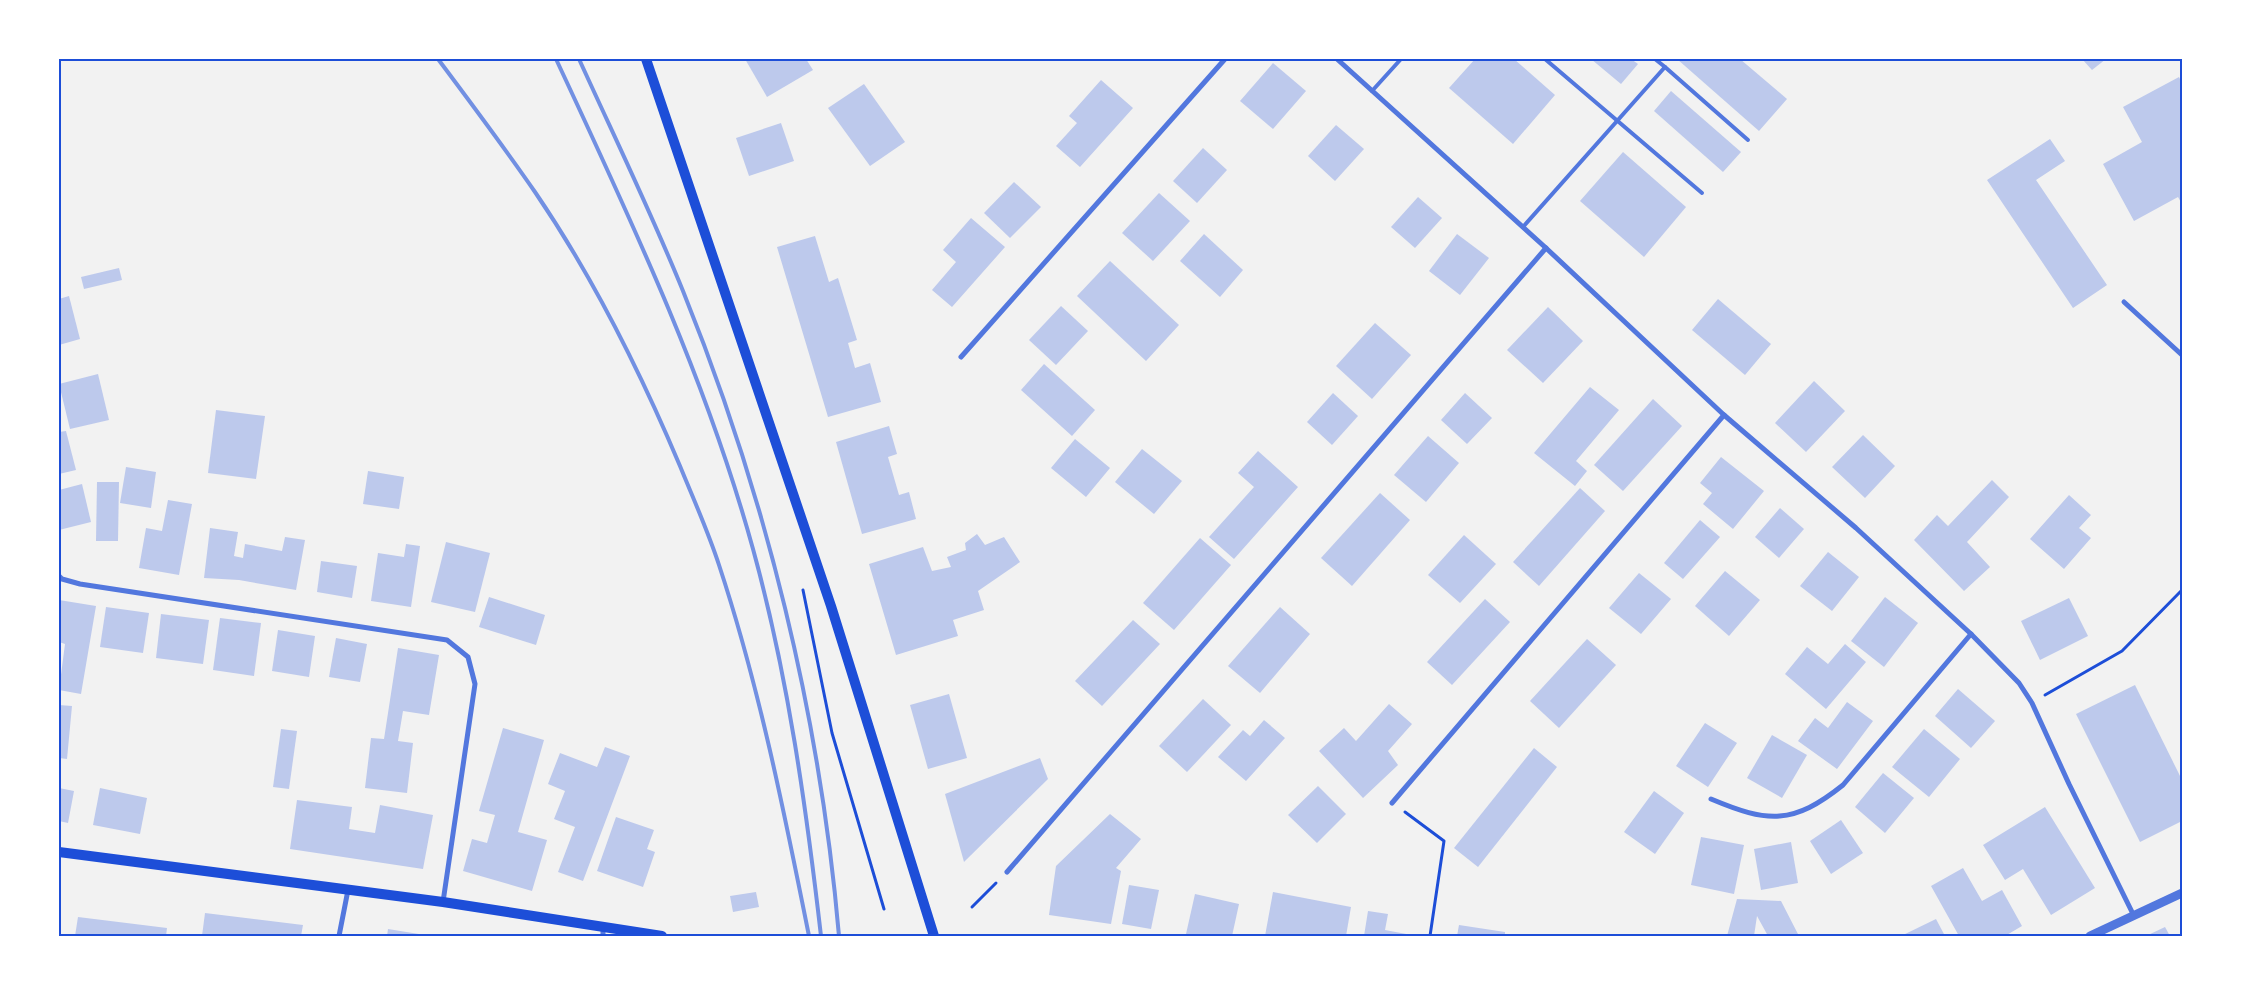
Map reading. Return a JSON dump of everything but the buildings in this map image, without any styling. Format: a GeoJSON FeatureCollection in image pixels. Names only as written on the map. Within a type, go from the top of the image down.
{"type":"FeatureCollection","features":[{"type":"Feature","properties":{"kind":"main road"},"geometry":{"type":"LineString","coordinates":[[646,59],[831,606],[934,936]]}},
{"type":"Feature","properties":{"kind":"main road"},"geometry":{"type":"LineString","coordinates":[[59,852],[442,902],[603,932],[662,936]]}},
{"type":"Feature","properties":{"kind":"street"},"geometry":{"type":"LineString","coordinates":[[961,357],[1226,59]]}},
{"type":"Feature","properties":{"kind":"street"},"geometry":{"type":"LineString","coordinates":[[1337,59],[1546,248],[1724,415],[1856,528],[1971,634],[2019,683],[2032,703],[2069,784],[2134,916]]}},
{"type":"Feature","properties":{"kind":"street"},"geometry":{"type":"LineString","coordinates":[[1006,872],[1546,248]]}},
{"type":"Feature","properties":{"kind":"street"},"geometry":{"type":"LineString","coordinates":[[2124,302],[2182,356]]}},
{"type":"Feature","properties":{"kind":"street"},"geometry":{"type":"LineString","coordinates":[[1392,803],[1724,415]]}},
{"type":"Feature","properties":{"kind":"street"},"geometry":{"type":"LineString","coordinates":[[59,576],[80,584],[447,640],[468,657],[475,684],[442,902]]}},
{"type":"Feature","properties":{"kind":"street"},"geometry":{"type":"LineString","coordinates":[[1711,799],[1745,813],[1771,817],[1798,813],[1822,802],[1843,785],[1971,634]]}},
{"type":"Feature","properties":{"kind":"street"},"geometry":{"type":"LineString","coordinates":[[339,936],[348,890]]}},
{"type":"Feature","properties":{"kind":"street"},"geometry":{"type":"LineString","coordinates":[[2090,936],[2182,893]]}},
{"type":"Feature","properties":{"kind":"lane"},"geometry":{"type":"LineString","coordinates":[[1372,91],[1401,59]]}},
{"type":"Feature","properties":{"kind":"lane"},"geometry":{"type":"LineString","coordinates":[[1545,59],[1702,192]]}},
{"type":"Feature","properties":{"kind":"lane"},"geometry":{"type":"LineString","coordinates":[[1655,59],[1748,140]]}},
{"type":"Feature","properties":{"kind":"lane"},"geometry":{"type":"LineString","coordinates":[[1523,227],[1665,67]]}},
{"type":"Feature","properties":{"kind":"path"},"geometry":{"type":"LineString","coordinates":[[803,588],[832,733],[884,910]]}},
{"type":"Feature","properties":{"kind":"path"},"geometry":{"type":"LineString","coordinates":[[2032,703],[2122,650],[2182,590]]}},
{"type":"Feature","properties":{"kind":"path"},"geometry":{"type":"LineString","coordinates":[[1392,803],[1444,841],[1430,936]]}},
{"type":"Feature","properties":{"kind":"path"},"geometry":{"type":"LineString","coordinates":[[972,907],[1006,872]]}},
{"type":"Feature","properties":{"kind":"railway"},"geometry":{"type":"LineString","coordinates":[[438,59],[523,175],[576,257],[632,360],[680,466],[715,552],[746,656],[780,796],[809,936]]}},
{"type":"Feature","properties":{"kind":"railway"},"geometry":{"type":"LineString","coordinates":[[556,59],[665,300],[690,361],[734,485],[753,549],[786,693],[802,790],[821,936]]}},
{"type":"Feature","properties":{"kind":"railway"},"geometry":{"type":"LineString","coordinates":[[579,59],[683,291],[740,447],[764,527],[803,689],[818,771],[839,936]]}}]}
